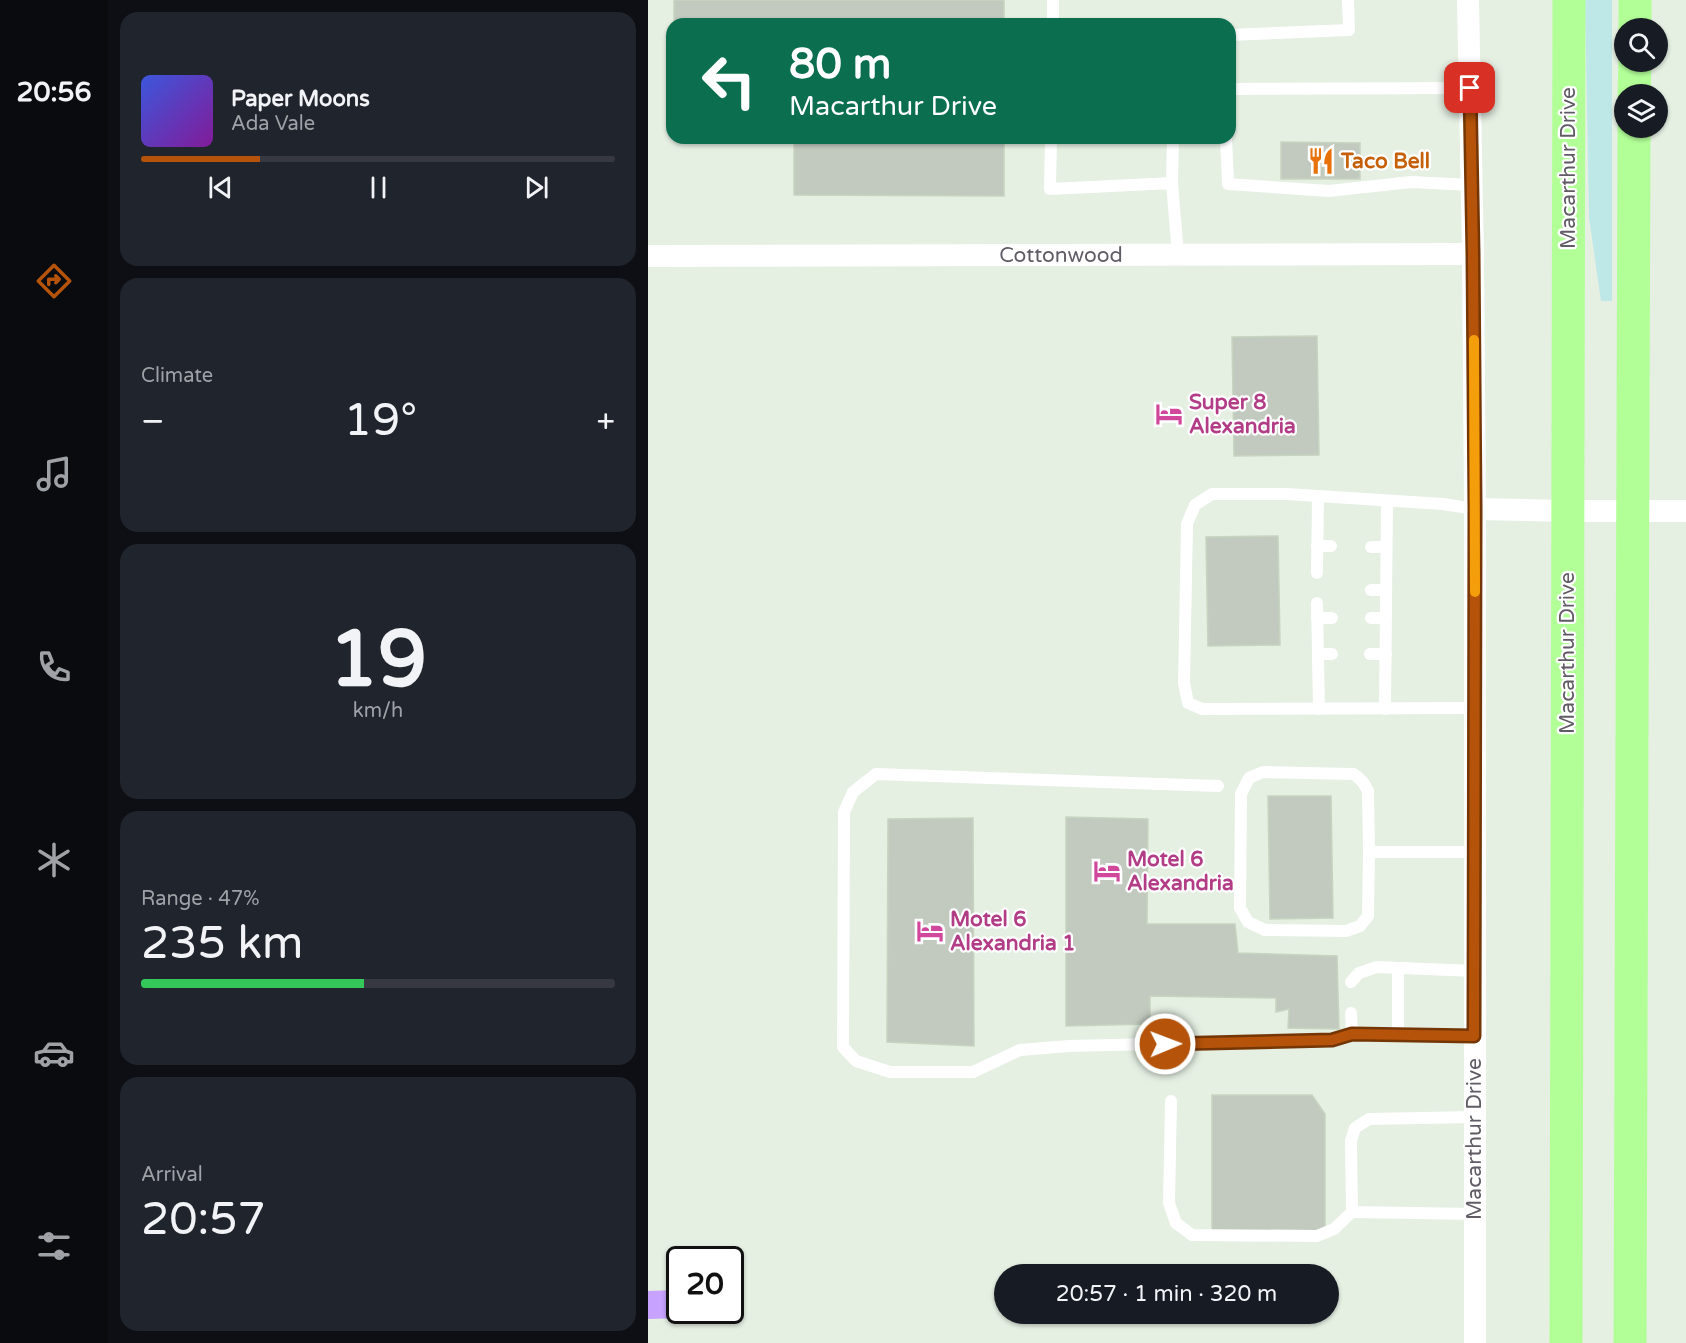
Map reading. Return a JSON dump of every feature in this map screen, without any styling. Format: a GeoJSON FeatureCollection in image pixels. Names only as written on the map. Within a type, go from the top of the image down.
{"type":"FeatureCollection","features":[{"type":"Feature","properties":{"kind":"highway","name":"Macarthur Drive"},"geometry":{"type":"LineString","coordinates":[[1566,1343],[1569,0]]}},
{"type":"Feature","properties":{"kind":"highway"},"geometry":{"type":"LineString","coordinates":[[1635,0],[1635,18]]}},
{"type":"Feature","properties":{"kind":"highway"},"geometry":{"type":"LineString","coordinates":[[1630,1343],[1634,138]]}},
{"type":"Feature","properties":{"kind":"street","name":"Macarthur Drive"},"geometry":{"type":"LineString","coordinates":[[1468,0],[1475,509],[1475,1343]]}},
{"type":"Feature","properties":{"kind":"street","name":"Cottonwood"},"geometry":{"type":"LineString","coordinates":[[648,256],[1473,254]]}},
{"type":"Feature","properties":{"kind":"street"},"geometry":{"type":"LineString","coordinates":[[1475,509],[1686,511]]}},
{"type":"Feature","properties":{"kind":"lane"},"geometry":{"type":"LineString","coordinates":[[1053,0],[1053,18]]}},
{"type":"Feature","properties":{"kind":"lane"},"geometry":{"type":"LineString","coordinates":[[1236,35],[1348,30],[1348,0]]}},
{"type":"Feature","properties":{"kind":"lane"},"geometry":{"type":"LineString","coordinates":[[1236,89],[1470,88]]}},
{"type":"Feature","properties":{"kind":"lane"},"geometry":{"type":"LineString","coordinates":[[1051,144],[1050,189],[1172,183]]}},
{"type":"Feature","properties":{"kind":"lane"},"geometry":{"type":"LineString","coordinates":[[1173,144],[1172,183],[1178,255]]}},
{"type":"Feature","properties":{"kind":"lane"},"geometry":{"type":"LineString","coordinates":[[1226,144],[1228,184],[1329,191],[1411,182],[1471,185]]}},
{"type":"Feature","properties":{"kind":"lane"},"geometry":{"type":"LineString","coordinates":[[1475,509],[1443,504],[1287,494],[1212,494],[1195,504],[1187,524],[1184,683],[1188,703],[1202,709],[1475,708]]}},
{"type":"Feature","properties":{"kind":"lane"},"geometry":{"type":"LineString","coordinates":[[1317,573],[1318,496]]}},
{"type":"Feature","properties":{"kind":"lane"},"geometry":{"type":"LineString","coordinates":[[1385,709],[1387,501]]}},
{"type":"Feature","properties":{"kind":"lane"},"geometry":{"type":"LineString","coordinates":[[1317,546],[1331,546]]}},
{"type":"Feature","properties":{"kind":"lane"},"geometry":{"type":"LineString","coordinates":[[1371,547],[1386,547]]}},
{"type":"Feature","properties":{"kind":"lane"},"geometry":{"type":"LineString","coordinates":[[1371,590],[1386,590]]}},
{"type":"Feature","properties":{"kind":"lane"},"geometry":{"type":"LineString","coordinates":[[1317,603],[1319,709]]}},
{"type":"Feature","properties":{"kind":"lane"},"geometry":{"type":"LineString","coordinates":[[1317,618],[1332,618]]}},
{"type":"Feature","properties":{"kind":"lane"},"geometry":{"type":"LineString","coordinates":[[1371,618],[1386,618]]}},
{"type":"Feature","properties":{"kind":"lane"},"geometry":{"type":"LineString","coordinates":[[1318,654],[1332,654]]}},
{"type":"Feature","properties":{"kind":"lane"},"geometry":{"type":"LineString","coordinates":[[1370,654],[1386,654]]}},
{"type":"Feature","properties":{"kind":"lane"},"geometry":{"type":"LineString","coordinates":[[1263,772],[1354,774],[1363,782],[1368,791],[1369,852],[1368,916],[1360,926],[1346,931],[1265,930],[1248,922],[1240,908],[1241,794],[1249,778],[1263,772]]}},
{"type":"Feature","properties":{"kind":"lane"},"geometry":{"type":"LineString","coordinates":[[1218,786],[876,774],[853,792],[844,812],[843,1047],[856,1061],[890,1072],[973,1072],[1020,1050],[1069,1046],[1332,1040],[1352,1034],[1474,1036]]}},
{"type":"Feature","properties":{"kind":"lane"},"geometry":{"type":"LineString","coordinates":[[1369,852],[1474,852]]}},
{"type":"Feature","properties":{"kind":"lane"},"geometry":{"type":"LineString","coordinates":[[1352,982],[1359,973],[1377,967],[1474,970]]}},
{"type":"Feature","properties":{"kind":"lane"},"geometry":{"type":"LineString","coordinates":[[1398,968],[1398,1035]]}},
{"type":"Feature","properties":{"kind":"lane"},"geometry":{"type":"LineString","coordinates":[[1351,1013],[1352,1034]]}},
{"type":"Feature","properties":{"kind":"lane"},"geometry":{"type":"LineString","coordinates":[[1171,1101],[1169,1203],[1176,1223],[1192,1235],[1317,1236],[1334,1228],[1352,1212],[1474,1214]]}},
{"type":"Feature","properties":{"kind":"lane"},"geometry":{"type":"LineString","coordinates":[[1352,1212],[1351,1141],[1355,1128],[1369,1119],[1474,1117]]}},
{"type":"Feature","properties":{"kind":"shaded area"},"geometry":{"type":"Polygon","coordinates":[[[1585,0],[1612,0],[1612,301],[1601,301],[1589,217],[1585,0]]]}},
{"type":"Feature","properties":{"kind":"building"},"geometry":{"type":"Polygon","coordinates":[[[674,0],[1004,0],[1004,18],[674,18],[674,0]]]}},
{"type":"Feature","properties":{"kind":"building","name":"Taco Bell"},"geometry":{"type":"Polygon","coordinates":[[[1281,142],[1360,143],[1360,179],[1281,179],[1281,142]]]}},
{"type":"Feature","properties":{"kind":"building"},"geometry":{"type":"Polygon","coordinates":[[[794,144],[1004,144],[1004,196],[794,195],[794,144]]]}},
{"type":"Feature","properties":{"kind":"building"},"geometry":{"type":"Polygon","coordinates":[[[1317,336],[1319,455],[1234,456],[1232,337],[1317,336]]]}},
{"type":"Feature","properties":{"kind":"building"},"geometry":{"type":"Polygon","coordinates":[[[1278,536],[1280,645],[1208,646],[1206,537],[1278,536]]]}},
{"type":"Feature","properties":{"kind":"building"},"geometry":{"type":"Polygon","coordinates":[[[1268,796],[1331,796],[1333,918],[1270,919],[1268,796]]]}},
{"type":"Feature","properties":{"kind":"building","name":"Motel 6 Alexandria"},"geometry":{"type":"Polygon","coordinates":[[[1066,817],[1148,819],[1147,924],[1235,924],[1238,953],[1337,956],[1339,1029],[1288,1028],[1289,1009],[1276,1012],[1276,998],[1150,996],[1150,1024],[1066,1026],[1066,817]]]}},
{"type":"Feature","properties":{"kind":"building","name":"Motel 6 Alexandria 1"},"geometry":{"type":"Polygon","coordinates":[[[973,818],[974,1046],[887,1042],[888,819],[973,818]]]}},
{"type":"Feature","properties":{"kind":"building"},"geometry":{"type":"Polygon","coordinates":[[[1212,1095],[1312,1095],[1325,1114],[1325,1232],[1212,1232],[1212,1095]]]}},
{"type":"Feature","properties":{"kind":"waterway"},"geometry":{"type":"LineString","coordinates":[[648,1305],[666,1304]]}},
{"type":"Feature","properties":{"kind":"slow traffic"},"geometry":{"type":"LineString","coordinates":[[1474,340],[1475,592]]}},
{"type":"Feature","properties":{"kind":"place","name":"Taco Bell"},"geometry":{"type":"Point","coordinates":[1321,161]}},
{"type":"Feature","properties":{"kind":"place","name":"Super 8 Alexandria"},"geometry":{"type":"Point","coordinates":[1169,414]}},
{"type":"Feature","properties":{"kind":"place","name":"Motel 6 Alexandria"},"geometry":{"type":"Point","coordinates":[1107,871]}},
{"type":"Feature","properties":{"kind":"place","name":"Motel 6 Alexandria 1"},"geometry":{"type":"Point","coordinates":[930,931]}},
{"type":"Feature","properties":{"kind":"route"},"geometry":{"type":"LineString","coordinates":[[1165,1044],[1332,1040],[1352,1034],[1474,1036],[1475,509],[1470,88]]}}]}
